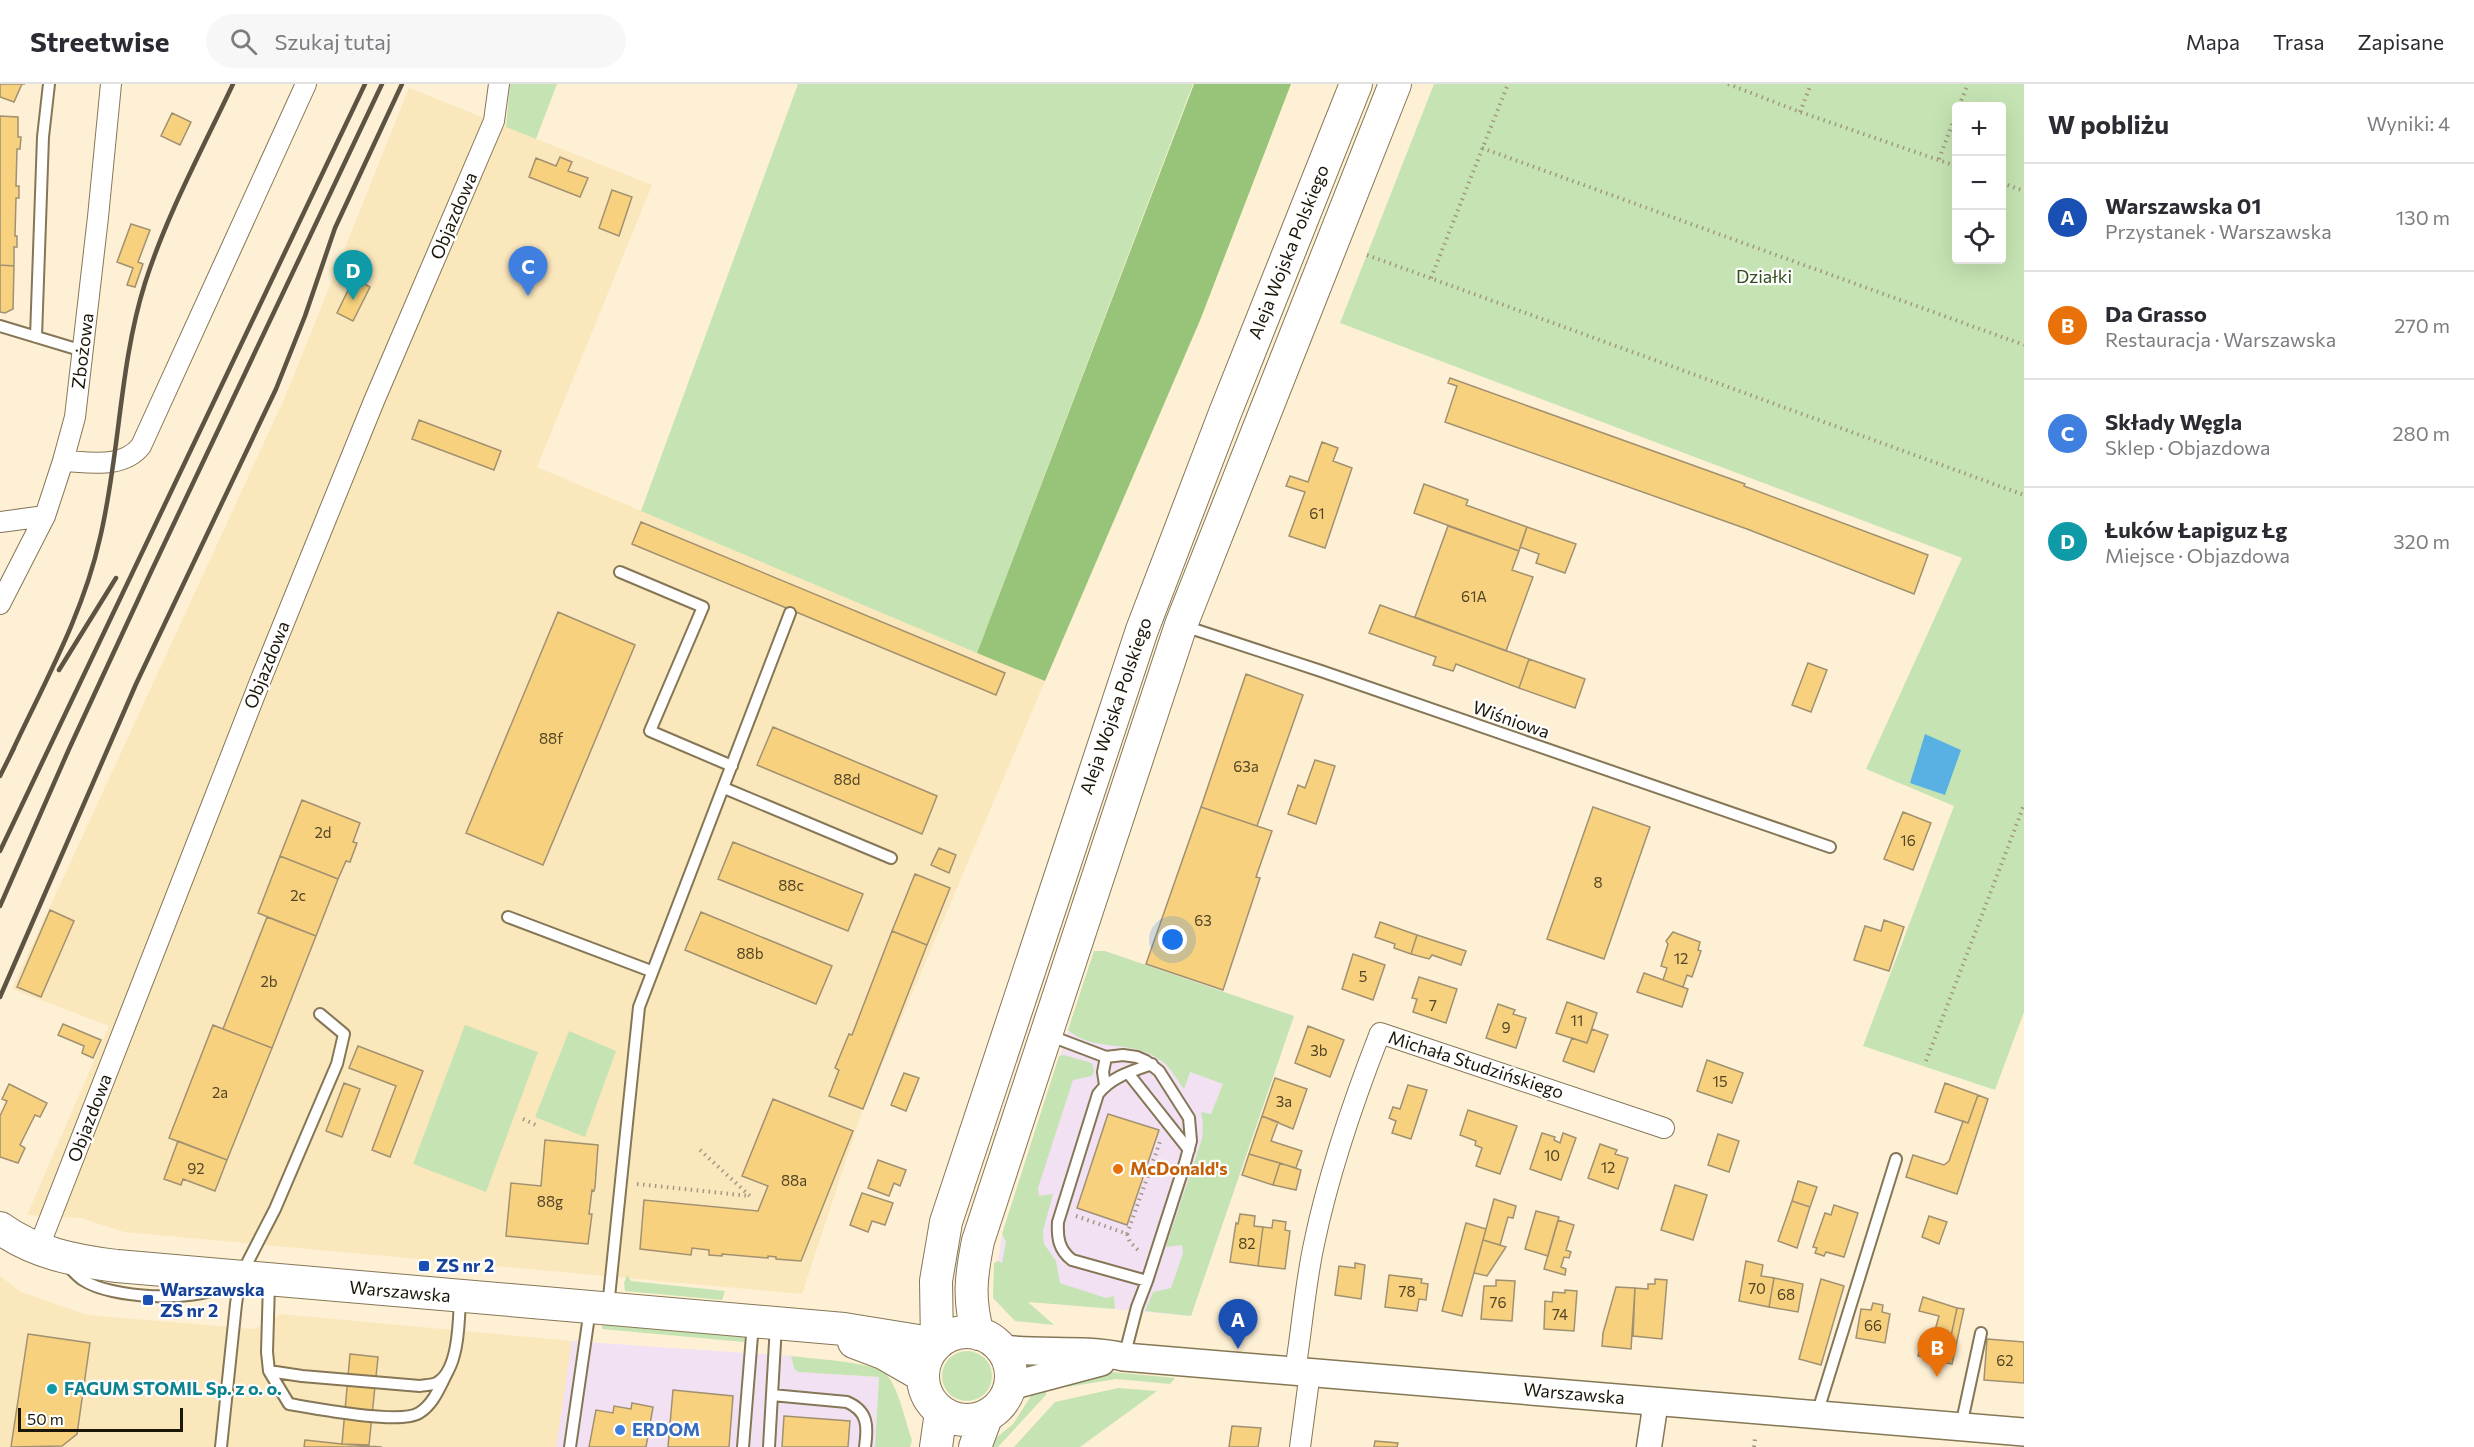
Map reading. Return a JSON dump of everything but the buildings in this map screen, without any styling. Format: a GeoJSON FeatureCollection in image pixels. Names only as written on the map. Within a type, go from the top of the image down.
{"type":"FeatureCollection","features":[{"type":"Feature","properties":{"kind":"main road","name":"Aleja Wojska Polskiego"},"geometry":{"type":"LineString","coordinates":[[936,1344],[936,1281],[946,1222],[1119,694],[1192,498],[1356,84]]}},
{"type":"Feature","properties":{"kind":"main road","name":"Aleja Wojska Polskiego"},"geometry":{"type":"LineString","coordinates":[[990,1341],[970,1298],[970,1282],[978,1241],[1181,625],[1395,84]]}},
{"type":"Feature","properties":{"kind":"main road","name":"Warszawska"},"geometry":{"type":"LineString","coordinates":[[0,1228],[49,1252],[78,1261],[117,1266],[460,1298],[844,1329],[936,1344]]}},
{"type":"Feature","properties":{"kind":"main road","name":"Warszawska"},"geometry":{"type":"LineString","coordinates":[[807,1327],[866,1346],[923,1376]]}},
{"type":"Feature","properties":{"kind":"main road"},"geometry":{"type":"LineString","coordinates":[[956,1333],[990,1341],[1011,1370],[1010,1386],[1002,1403],[987,1415],[967,1420],[954,1418],[941,1412],[930,1400],[923,1376],[926,1359],[936,1344],[956,1333]]}},
{"type":"Feature","properties":{"kind":"main road","name":"Warszawska"},"geometry":{"type":"LineString","coordinates":[[990,1341],[1037,1353],[1089,1351],[1124,1357],[2024,1432]]}},
{"type":"Feature","properties":{"kind":"main road","name":"Warszawska"},"geometry":{"type":"LineString","coordinates":[[1010,1386],[1124,1357]]}},
{"type":"Feature","properties":{"kind":"main road"},"geometry":{"type":"LineString","coordinates":[[936,1447],[941,1412]]}},
{"type":"Feature","properties":{"kind":"main road"},"geometry":{"type":"LineString","coordinates":[[975,1447],[987,1415]]}},
{"type":"Feature","properties":{"kind":"street","name":"Zbożowa"},"geometry":{"type":"LineString","coordinates":[[0,604],[45,516],[75,417],[111,84]]}},
{"type":"Feature","properties":{"kind":"street"},"geometry":{"type":"LineString","coordinates":[[63,461],[112,462],[127,459],[141,446],[306,84]]}},
{"type":"Feature","properties":{"kind":"street","name":"Objazdowa"},"geometry":{"type":"LineString","coordinates":[[49,1252],[284,623],[374,401],[494,121],[500,84]]}},
{"type":"Feature","properties":{"kind":"street"},"geometry":{"type":"LineString","coordinates":[[0,522],[45,516]]}},
{"type":"Feature","properties":{"kind":"street","name":"Michała Studzińskiego"},"geometry":{"type":"LineString","coordinates":[[1302,1371],[1313,1247],[1324,1199],[1348,1116],[1380,1034],[1665,1128]]}},
{"type":"Feature","properties":{"kind":"street"},"geometry":{"type":"LineString","coordinates":[[1300,1447],[1302,1371]]}},
{"type":"Feature","properties":{"kind":"street"},"geometry":{"type":"LineString","coordinates":[[1649,1447],[1656,1401]]}},
{"type":"Feature","properties":{"kind":"lane"},"geometry":{"type":"LineString","coordinates":[[36,337],[43,137],[49,84]]}},
{"type":"Feature","properties":{"kind":"lane"},"geometry":{"type":"LineString","coordinates":[[0,326],[83,351]]}},
{"type":"Feature","properties":{"kind":"lane"},"geometry":{"type":"LineString","coordinates":[[620,572],[703,607],[650,731],[732,766]]}},
{"type":"Feature","properties":{"kind":"lane"},"geometry":{"type":"LineString","coordinates":[[570,1447],[622,1183],[639,1007],[790,613]]}},
{"type":"Feature","properties":{"kind":"lane","name":"Wiśniowa"},"geometry":{"type":"LineString","coordinates":[[1181,625],[1322,671],[1830,847]]}},
{"type":"Feature","properties":{"kind":"lane"},"geometry":{"type":"LineString","coordinates":[[724,788],[891,858]]}},
{"type":"Feature","properties":{"kind":"lane"},"geometry":{"type":"LineString","coordinates":[[508,917],[651,971]]}},
{"type":"Feature","properties":{"kind":"lane"},"geometry":{"type":"LineString","coordinates":[[221,1447],[236,1304],[255,1278],[275,1209],[337,1064],[344,1034],[320,1014]]}},
{"type":"Feature","properties":{"kind":"lane"},"geometry":{"type":"LineString","coordinates":[[1045,1034],[1106,1057],[1137,1057],[1152,1064],[1160,1071],[1189,1118],[1192,1132],[1189,1150],[1137,1306],[1124,1357]]}},
{"type":"Feature","properties":{"kind":"lane"},"geometry":{"type":"LineString","coordinates":[[1105,1085],[1103,1072],[1106,1057]]}},
{"type":"Feature","properties":{"kind":"lane"},"geometry":{"type":"LineString","coordinates":[[1147,1281],[1072,1260],[1058,1242],[1058,1222],[1098,1094],[1105,1085],[1152,1064]]}},
{"type":"Feature","properties":{"kind":"lane"},"geometry":{"type":"LineString","coordinates":[[1128,1073],[1189,1150]]}},
{"type":"Feature","properties":{"kind":"lane"},"geometry":{"type":"LineString","coordinates":[[1817,1414],[1896,1159]]}},
{"type":"Feature","properties":{"kind":"lane"},"geometry":{"type":"LineString","coordinates":[[255,1278],[269,1371],[289,1404],[339,1412],[399,1417],[418,1414],[433,1400],[448,1371],[459,1332],[460,1298]]}},
{"type":"Feature","properties":{"kind":"lane"},"geometry":{"type":"LineString","coordinates":[[764,1323],[772,1395],[769,1447]]}},
{"type":"Feature","properties":{"kind":"lane"},"geometry":{"type":"LineString","coordinates":[[742,1447],[764,1323]]}},
{"type":"Feature","properties":{"kind":"lane"},"geometry":{"type":"LineString","coordinates":[[1961,1427],[1981,1333]]}},
{"type":"Feature","properties":{"kind":"lane"},"geometry":{"type":"LineString","coordinates":[[269,1371],[420,1386],[438,1383],[448,1371]]}},
{"type":"Feature","properties":{"kind":"lane"},"geometry":{"type":"LineString","coordinates":[[772,1395],[847,1402],[855,1405],[862,1411],[867,1425],[865,1447]]}},
{"type":"Feature","properties":{"kind":"path"},"geometry":{"type":"LineString","coordinates":[[1431,279],[1508,84]]}},
{"type":"Feature","properties":{"kind":"path"},"geometry":{"type":"LineString","coordinates":[[1728,84],[1800,112],[1952,164]]}},
{"type":"Feature","properties":{"kind":"path"},"geometry":{"type":"LineString","coordinates":[[1800,112],[1811,84]]}},
{"type":"Feature","properties":{"kind":"path"},"geometry":{"type":"LineString","coordinates":[[1961,102],[1968,84]]}},
{"type":"Feature","properties":{"kind":"path"},"geometry":{"type":"LineString","coordinates":[[1939,159],[1952,125]]}},
{"type":"Feature","properties":{"kind":"path"},"geometry":{"type":"LineString","coordinates":[[1482,148],[2024,345]]}},
{"type":"Feature","properties":{"kind":"path"},"geometry":{"type":"LineString","coordinates":[[2006,185],[2024,191]]}},
{"type":"Feature","properties":{"kind":"path"},"geometry":{"type":"LineString","coordinates":[[1367,255],[2024,495]]}},
{"type":"Feature","properties":{"kind":"path"},"geometry":{"type":"LineString","coordinates":[[1926,1061],[2024,805]]}},
{"type":"Feature","properties":{"kind":"path"},"geometry":{"type":"LineString","coordinates":[[523,1119],[538,1126]]}},
{"type":"Feature","properties":{"kind":"path"},"geometry":{"type":"LineString","coordinates":[[1135,1258],[1138,1250],[1130,1242],[1127,1234],[1164,1132]]}},
{"type":"Feature","properties":{"kind":"path"},"geometry":{"type":"LineString","coordinates":[[622,1183],[750,1196],[700,1150]]}},
{"type":"Feature","properties":{"kind":"path"},"geometry":{"type":"LineString","coordinates":[[1073,1225],[1076,1216],[1127,1234]]}},
{"type":"Feature","properties":{"kind":"path"},"geometry":{"type":"LineString","coordinates":[[1754,1447],[1755,1438]]}},
{"type":"Feature","properties":{"kind":"shaded area"},"geometry":{"type":"Polygon","coordinates":[[[409,88],[652,185],[537,467],[1045,681],[863,1109],[802,1294],[124,1232],[81,1218],[27,1215],[109,1026],[12,989],[286,395],[409,88]]]}},
{"type":"Feature","properties":{"kind":"shaded area"},"geometry":{"type":"Polygon","coordinates":[[[1094,951],[1105,951],[1294,1016],[1191,1316],[993,1298],[1002,1234],[1094,951]]]}},
{"type":"Feature","properties":{"kind":"shaded area"},"geometry":{"type":"Polygon","coordinates":[[[0,1276],[21,1292],[87,1315],[255,1329],[281,1314],[572,1341],[556,1447],[0,1447],[0,1276]]]}},
{"type":"Feature","properties":{"kind":"shaded area"},"geometry":{"type":"Polygon","coordinates":[[[572,1341],[791,1356],[798,1372],[879,1377],[875,1447],[556,1447],[572,1341]]]}},
{"type":"Feature","properties":{"kind":"green space"},"geometry":{"type":"Polygon","coordinates":[[[510,84],[557,84],[536,139],[506,127],[510,84]]]}},
{"type":"Feature","properties":{"kind":"green space"},"geometry":{"type":"Polygon","coordinates":[[[798,84],[1193,84],[977,653],[641,511],[798,84]]]}},
{"type":"Feature","properties":{"kind":"green space"},"geometry":{"type":"Polygon","coordinates":[[[1194,84],[1291,84],[1201,318],[1045,681],[977,653],[1194,84]]]}},
{"type":"Feature","properties":{"kind":"green space","name":"Działki"},"geometry":{"type":"Polygon","coordinates":[[[1434,84],[2024,84],[2024,1012],[1995,1090],[1863,1046],[1954,806],[1866,769],[1962,558],[1340,323],[1434,84]]]}},
{"type":"Feature","properties":{"kind":"green space"},"geometry":{"type":"Polygon","coordinates":[[[1094,951],[1105,951],[1294,1016],[1191,1316],[1145,1311],[1153,1292],[1171,1288],[1183,1253],[1182,1245],[1166,1247],[1167,1243],[1202,1139],[1201,1112],[1211,1114],[1223,1084],[1190,1072],[1184,1089],[1167,1066],[1150,1054],[1090,1041],[1068,1030],[1094,951]]]}},
{"type":"Feature","properties":{"kind":"green space"},"geometry":{"type":"Polygon","coordinates":[[[465,1025],[538,1052],[486,1192],[413,1164],[465,1025]]]}},
{"type":"Feature","properties":{"kind":"green space"},"geometry":{"type":"Polygon","coordinates":[[[569,1031],[616,1051],[585,1137],[535,1117],[569,1031]]]}},
{"type":"Feature","properties":{"kind":"green space"},"geometry":{"type":"Polygon","coordinates":[[[1064,1055],[1092,1063],[1094,1071],[1092,1076],[1073,1080],[1038,1188],[1039,1196],[1053,1194],[1043,1231],[1044,1244],[1056,1261],[1060,1283],[1106,1298],[1114,1296],[1115,1309],[1028,1302],[1054,1325],[1015,1321],[993,1298],[994,1263],[998,1261],[1002,1263],[1006,1242],[1002,1234],[1059,1056],[1064,1055]]]}},
{"type":"Feature","properties":{"kind":"green space"},"geometry":{"type":"Polygon","coordinates":[[[627,1275],[631,1281],[725,1291],[722,1300],[625,1291],[624,1283],[627,1275]]]}},
{"type":"Feature","properties":{"kind":"green space"},"geometry":{"type":"Polygon","coordinates":[[[602,1323],[745,1336],[744,1342],[602,1329],[602,1323]]]}},
{"type":"Feature","properties":{"kind":"green space"},"geometry":{"type":"Polygon","coordinates":[[[962,1351],[972,1351],[985,1358],[992,1371],[992,1381],[985,1394],[972,1401],[962,1401],[953,1397],[946,1390],[942,1381],[942,1371],[946,1362],[953,1355],[962,1351]]]}},
{"type":"Feature","properties":{"kind":"green space"},"geometry":{"type":"Polygon","coordinates":[[[791,1356],[842,1361],[880,1370],[887,1375],[895,1388],[912,1440],[910,1447],[875,1447],[879,1377],[798,1372],[794,1368],[791,1356]]]}},
{"type":"Feature","properties":{"kind":"green space"},"geometry":{"type":"Polygon","coordinates":[[[1112,1372],[1175,1378],[1170,1384],[1116,1379],[1067,1387],[1063,1384],[1112,1372]]]}},
{"type":"Feature","properties":{"kind":"green space"},"geometry":{"type":"Polygon","coordinates":[[[1047,1387],[1046,1395],[998,1447],[985,1447],[1013,1424],[1033,1393],[1047,1387]]]}},
{"type":"Feature","properties":{"kind":"green space"},"geometry":{"type":"Polygon","coordinates":[[[1118,1388],[1157,1391],[1080,1447],[1014,1447],[1055,1402],[1118,1388]]]}},
{"type":"Feature","properties":{"kind":"water"},"geometry":{"type":"Polygon","coordinates":[[[1925,734],[1961,750],[1945,795],[1910,783],[1925,734]]]}},
{"type":"Feature","properties":{"kind":"railway"},"geometry":{"type":"LineString","coordinates":[[10,756],[73,622],[93,567],[107,506],[130,346],[145,283],[174,207],[233,84]]}},
{"type":"Feature","properties":{"kind":"railway"},"geometry":{"type":"LineString","coordinates":[[0,851],[365,84]]}},
{"type":"Feature","properties":{"kind":"railway"},"geometry":{"type":"LineString","coordinates":[[0,906],[150,574],[382,84]]}},
{"type":"Feature","properties":{"kind":"railway"},"geometry":{"type":"LineString","coordinates":[[0,997],[136,684],[276,389],[305,316],[335,228],[402,84]]}},
{"type":"Feature","properties":{"kind":"railway"},"geometry":{"type":"LineString","coordinates":[[59,670],[116,578]]}},
{"type":"Feature","properties":{"kind":"railway"},"geometry":{"type":"LineString","coordinates":[[0,776],[14,748]]}},
{"type":"Feature","properties":{"kind":"place","name":"Składy Węgla"},"geometry":{"type":"Point","coordinates":[528,296]}},
{"type":"Feature","properties":{"kind":"place","name":"Łuków Łapiguz Łg"},"geometry":{"type":"Point","coordinates":[353,300]}},
{"type":"Feature","properties":{"kind":"place","name":"McDonald's"},"geometry":{"type":"Point","coordinates":[1118,1169]}},
{"type":"Feature","properties":{"kind":"place","name":"ZS nr 2"},"geometry":{"type":"Point","coordinates":[424,1266]}},
{"type":"Feature","properties":{"kind":"place","name":"Warszawska ZS nr 2"},"geometry":{"type":"Point","coordinates":[148,1300]}},
{"type":"Feature","properties":{"kind":"place","name":"Warszawska 01"},"geometry":{"type":"Point","coordinates":[1238,1349]}},
{"type":"Feature","properties":{"kind":"place","name":"Da Grasso"},"geometry":{"type":"Point","coordinates":[1937,1377]}},
{"type":"Feature","properties":{"kind":"place","name":"FAGUM STOMIL Sp. z o. o."},"geometry":{"type":"Point","coordinates":[52,1389]}},
{"type":"Feature","properties":{"kind":"place","name":"ERDOM"},"geometry":{"type":"Point","coordinates":[620,1430]}}]}
